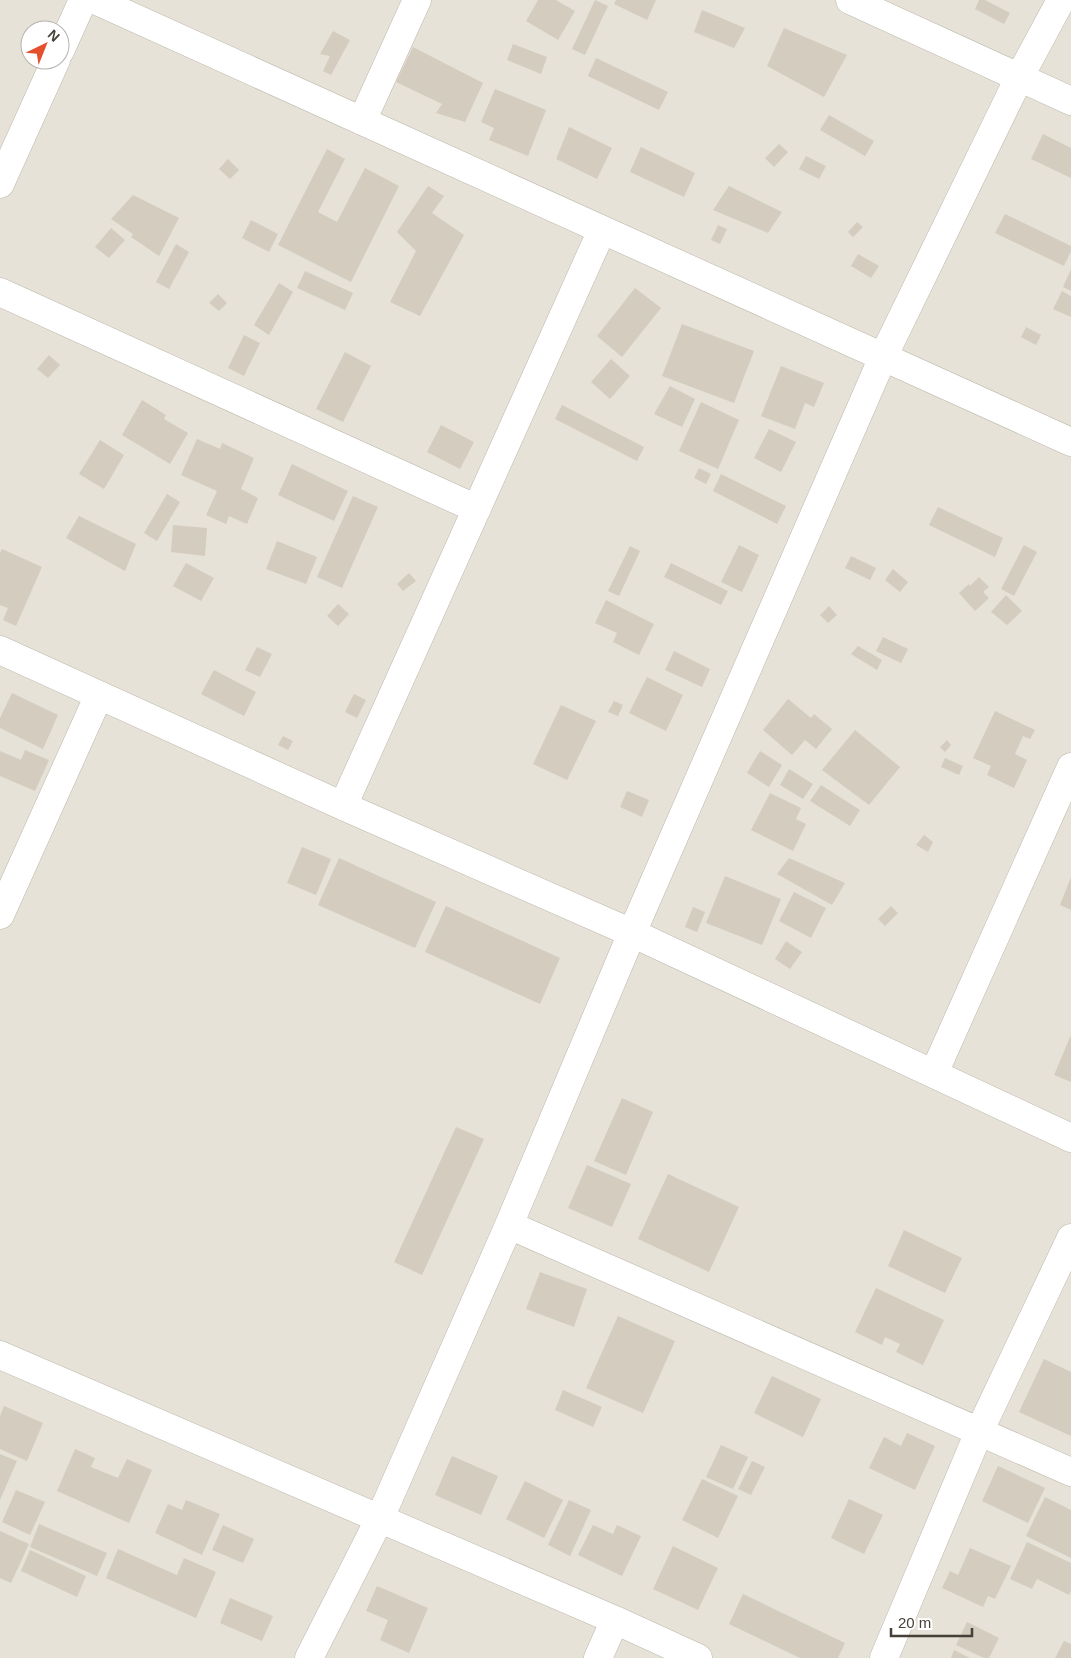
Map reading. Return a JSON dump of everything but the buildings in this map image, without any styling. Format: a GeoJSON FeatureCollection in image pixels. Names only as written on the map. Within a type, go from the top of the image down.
{"type":"FeatureCollection","features":[{"type":"Feature","properties":{"kind":"street"},"geometry":{"type":"LineString","coordinates":[[70,28],[83,0]]}},
{"type":"Feature","properties":{"kind":"street"},"geometry":{"type":"LineString","coordinates":[[95,0],[1071,442]]}},
{"type":"Feature","properties":{"kind":"street"},"geometry":{"type":"LineString","coordinates":[[362,121],[417,0]]}},
{"type":"Feature","properties":{"kind":"street"},"geometry":{"type":"LineString","coordinates":[[850,0],[1071,101]]}},
{"type":"Feature","properties":{"kind":"street"},"geometry":{"type":"LineString","coordinates":[[309,1658],[380,1518],[509,1225],[632,933],[883,357],[1019,78],[1061,0]]}},
{"type":"Feature","properties":{"kind":"street"},"geometry":{"type":"LineString","coordinates":[[0,184],[51,70]]}},
{"type":"Feature","properties":{"kind":"street"},"geometry":{"type":"LineString","coordinates":[[343,806],[602,230]]}},
{"type":"Feature","properties":{"kind":"street"},"geometry":{"type":"LineString","coordinates":[[0,292],[477,509]]}},
{"type":"Feature","properties":{"kind":"street"},"geometry":{"type":"LineString","coordinates":[[0,650],[343,806],[632,933],[1071,1138]]}},
{"type":"Feature","properties":{"kind":"street"},"geometry":{"type":"LineString","coordinates":[[0,916],[99,695]]}},
{"type":"Feature","properties":{"kind":"street"},"geometry":{"type":"LineString","coordinates":[[934,1073],[1071,767]]}},
{"type":"Feature","properties":{"kind":"street"},"geometry":{"type":"LineString","coordinates":[[509,1225],[1071,1472]]}},
{"type":"Feature","properties":{"kind":"street"},"geometry":{"type":"LineString","coordinates":[[884,1658],[980,1432],[1071,1238]]}},
{"type":"Feature","properties":{"kind":"street"},"geometry":{"type":"LineString","coordinates":[[0,1355],[615,1620],[698,1658]]}},
{"type":"Feature","properties":{"kind":"street"},"geometry":{"type":"LineString","coordinates":[[598,1658],[615,1620]]}},
{"type":"Feature","properties":{"kind":"shaded area"},"geometry":{"type":"Polygon","coordinates":[[[0,0],[1071,0],[1071,1658],[0,1658],[0,0]]]}}]}
